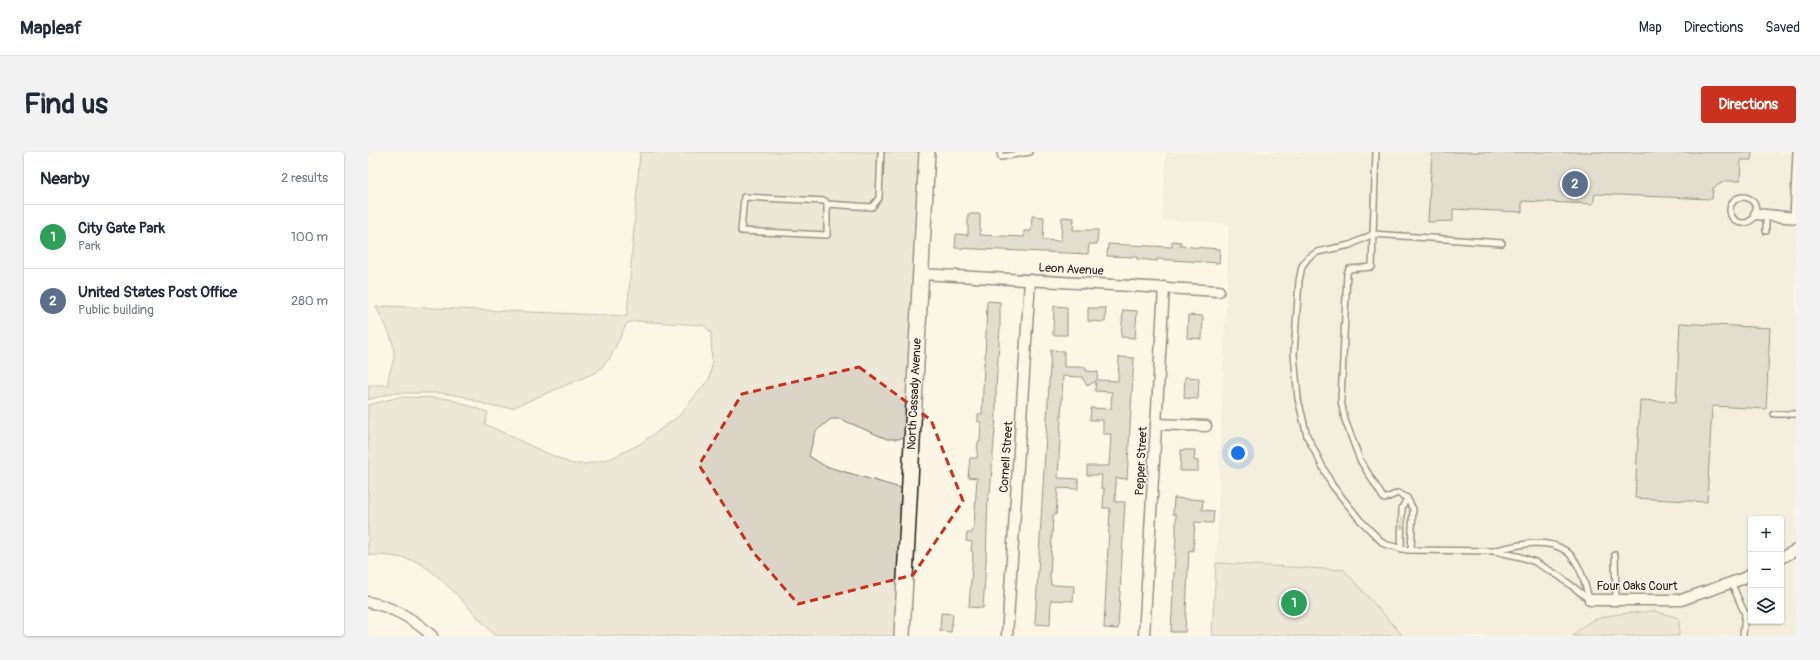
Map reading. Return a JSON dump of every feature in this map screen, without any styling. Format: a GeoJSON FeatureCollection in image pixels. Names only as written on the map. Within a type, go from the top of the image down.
{"type":"FeatureCollection","features":[{"type":"Feature","properties":{"kind":"main road","name":"North Cassady Avenue"},"geometry":{"type":"LineString","coordinates":[[902,636],[927,152]]}},
{"type":"Feature","properties":{"kind":"street"},"geometry":{"type":"LineString","coordinates":[[1756,214],[1794,218]]}},
{"type":"Feature","properties":{"kind":"street","name":"Leon Avenue"},"geometry":{"type":"LineString","coordinates":[[921,274],[1219,290]]}},
{"type":"Feature","properties":{"kind":"street","name":"Cornell Street"},"geometry":{"type":"LineString","coordinates":[[1008,636],[1030,280]]}},
{"type":"Feature","properties":{"kind":"street","name":"Pepper Street"},"geometry":{"type":"LineString","coordinates":[[1144,636],[1164,287]]}},
{"type":"Feature","properties":{"kind":"street"},"geometry":{"type":"LineString","coordinates":[[1156,424],[1206,426]]}},
{"type":"Feature","properties":{"kind":"street"},"geometry":{"type":"LineString","coordinates":[[1784,556],[1796,550]]}},
{"type":"Feature","properties":{"kind":"street","name":"Four Oaks Court"},"geometry":{"type":"LineString","coordinates":[[1590,600],[1681,600],[1748,575]]}},
{"type":"Feature","properties":{"kind":"street"},"geometry":{"type":"LineString","coordinates":[[368,602],[382,605],[394,610],[423,627],[432,636]]}},
{"type":"Feature","properties":{"kind":"lane"},"geometry":{"type":"LineString","coordinates":[[827,204],[827,235],[742,231],[744,197],[825,201],[827,204],[872,207],[879,198],[881,152]]}},
{"type":"Feature","properties":{"kind":"lane"},"geometry":{"type":"LineString","coordinates":[[1000,152],[1001,157],[1030,152]]}},
{"type":"Feature","properties":{"kind":"lane"},"geometry":{"type":"LineString","coordinates":[[1376,152],[1372,267],[1349,269],[1347,273],[1341,401],[1345,420],[1360,460],[1384,499],[1398,493],[1407,498],[1413,509],[1411,550]]}},
{"type":"Feature","properties":{"kind":"lane"},"geometry":{"type":"LineString","coordinates":[[1794,218],[1796,152]]}},
{"type":"Feature","properties":{"kind":"lane"},"geometry":{"type":"LineString","coordinates":[[1745,197],[1754,202],[1756,214],[1750,220],[1740,222],[1732,217],[1730,207],[1736,199],[1745,197]]}},
{"type":"Feature","properties":{"kind":"lane"},"geometry":{"type":"LineString","coordinates":[[1766,215],[1766,231]]}},
{"type":"Feature","properties":{"kind":"lane"},"geometry":{"type":"LineString","coordinates":[[1502,243],[1373,234],[1350,245],[1318,252],[1308,258],[1302,266],[1299,281],[1294,354],[1298,399],[1307,436],[1332,485],[1360,520],[1384,544],[1411,550],[1495,550],[1522,556],[1558,576],[1590,600]]}},
{"type":"Feature","properties":{"kind":"lane"},"geometry":{"type":"LineString","coordinates":[[1774,414],[1796,414]]}},
{"type":"Feature","properties":{"kind":"lane"},"geometry":{"type":"LineString","coordinates":[[1401,549],[1402,508],[1407,498]]}},
{"type":"Feature","properties":{"kind":"lane"},"geometry":{"type":"LineString","coordinates":[[1495,550],[1515,545],[1532,544],[1552,545],[1567,551],[1575,562],[1582,576],[1590,600]]}},
{"type":"Feature","properties":{"kind":"lane"},"geometry":{"type":"LineString","coordinates":[[1615,556],[1616,599]]}},
{"type":"Feature","properties":{"kind":"lane"},"geometry":{"type":"LineString","coordinates":[[1732,582],[1745,614],[1743,636]]}},
{"type":"Feature","properties":{"kind":"highlighted area"},"geometry":{"type":"Polygon","coordinates":[[[859,367],[931,420],[963,501],[913,575],[798,604],[753,552],[699,465],[742,394],[859,367]]]}},
{"type":"Feature","properties":{"kind":"shaded area"},"geometry":{"type":"Polygon","coordinates":[[[640,152],[920,152],[907,435],[899,439],[887,439],[840,419],[831,419],[815,432],[809,456],[825,466],[904,489],[898,636],[495,636],[447,585],[426,567],[405,558],[368,555],[368,405],[399,397],[449,399],[488,412],[485,424],[533,447],[572,464],[586,464],[612,458],[640,444],[679,416],[709,379],[712,366],[711,332],[703,325],[635,321],[627,323],[610,358],[597,372],[512,408],[490,406],[462,396],[440,393],[392,393],[368,400],[368,385],[388,385],[388,378],[394,357],[391,337],[376,307],[385,306],[627,316],[640,152]]]}},
{"type":"Feature","properties":{"kind":"shaded area"},"geometry":{"type":"Polygon","coordinates":[[[1166,152],[1796,152],[1796,636],[1679,636],[1679,618],[1578,629],[1573,636],[1403,636],[1344,570],[1216,563],[1229,224],[1162,220],[1166,152]]]}},
{"type":"Feature","properties":{"kind":"shaded area"},"geometry":{"type":"Polygon","coordinates":[[[1216,563],[1344,570],[1403,636],[1212,636],[1216,563]]]}},
{"type":"Feature","properties":{"kind":"shaded area"},"geometry":{"type":"Polygon","coordinates":[[[1654,611],[1679,618],[1679,636],[1573,636],[1580,628],[1599,618],[1654,611]]]}},
{"type":"Feature","properties":{"kind":"building"},"geometry":{"type":"Polygon","coordinates":[[[1432,152],[1752,152],[1751,160],[1741,160],[1740,181],[1725,181],[1713,188],[1712,199],[1595,194],[1593,204],[1522,201],[1522,212],[1453,209],[1453,221],[1428,222],[1432,152]]]}},
{"type":"Feature","properties":{"kind":"building"},"geometry":{"type":"Polygon","coordinates":[[[968,214],[980,214],[980,235],[1024,237],[1024,231],[1031,231],[1032,216],[1044,217],[1043,240],[1061,241],[1062,217],[1074,218],[1073,230],[1098,230],[1097,244],[1089,244],[1088,254],[955,248],[956,234],[968,235],[968,214]]]}},
{"type":"Feature","properties":{"kind":"building"},"geometry":{"type":"Polygon","coordinates":[[[1172,241],[1181,242],[1180,246],[1220,249],[1219,263],[1157,259],[1157,261],[1137,259],[1137,257],[1107,256],[1108,244],[1172,247],[1172,241]]]}},
{"type":"Feature","properties":{"kind":"building"},"geometry":{"type":"Polygon","coordinates":[[[987,301],[1000,302],[1000,329],[996,387],[996,415],[990,494],[988,494],[983,608],[969,607],[973,552],[971,551],[972,542],[966,541],[967,533],[972,533],[974,526],[977,478],[968,477],[970,458],[977,458],[978,442],[980,442],[981,422],[978,422],[978,414],[982,414],[987,301]]]}},
{"type":"Feature","properties":{"kind":"building"},"geometry":{"type":"Polygon","coordinates":[[[1054,306],[1067,307],[1067,335],[1053,335],[1054,306]]]}},
{"type":"Feature","properties":{"kind":"building"},"geometry":{"type":"Polygon","coordinates":[[[1088,308],[1106,308],[1105,322],[1088,321],[1088,308]]]}},
{"type":"Feature","properties":{"kind":"building"},"geometry":{"type":"Polygon","coordinates":[[[1123,310],[1137,311],[1135,338],[1121,337],[1123,310]]]}},
{"type":"Feature","properties":{"kind":"building"},"geometry":{"type":"Polygon","coordinates":[[[1188,315],[1203,316],[1202,339],[1187,338],[1188,315]]]}},
{"type":"Feature","properties":{"kind":"building"},"geometry":{"type":"Polygon","coordinates":[[[1680,323],[1770,328],[1766,409],[1712,406],[1707,502],[1635,498],[1640,400],[1676,402],[1680,323]]]}},
{"type":"Feature","properties":{"kind":"building"},"geometry":{"type":"Polygon","coordinates":[[[1051,350],[1064,351],[1064,367],[1086,367],[1086,371],[1098,372],[1097,380],[1118,381],[1119,357],[1134,358],[1127,479],[1116,478],[1115,502],[1125,502],[1118,629],[1104,628],[1110,508],[1103,508],[1104,488],[1101,488],[1102,475],[1087,475],[1087,466],[1109,466],[1111,434],[1103,434],[1103,420],[1090,420],[1091,408],[1111,409],[1112,392],[1095,391],[1096,381],[1087,386],[1082,377],[1063,376],[1058,478],[1078,479],[1078,489],[1058,488],[1056,515],[1053,515],[1050,576],[1051,585],[1074,586],[1073,601],[1051,600],[1050,625],[1035,624],[1051,350]]]}},
{"type":"Feature","properties":{"kind":"building"},"geometry":{"type":"Polygon","coordinates":[[[1185,377],[1199,378],[1198,399],[1184,398],[1185,377]]]}},
{"type":"Feature","properties":{"kind":"building"},"geometry":{"type":"Polygon","coordinates":[[[1181,450],[1195,450],[1194,460],[1198,461],[1198,471],[1180,471],[1181,450]]]}},
{"type":"Feature","properties":{"kind":"building"},"geometry":{"type":"Polygon","coordinates":[[[1174,498],[1203,500],[1202,510],[1214,511],[1213,523],[1195,522],[1193,551],[1189,550],[1185,632],[1171,632],[1176,536],[1176,514],[1173,514],[1174,498]]]}},
{"type":"Feature","properties":{"kind":"building"},"geometry":{"type":"Polygon","coordinates":[[[941,613],[953,614],[951,632],[940,631],[941,613]]]}},
{"type":"Feature","properties":{"kind":"place","name":"United States Post Office"},"geometry":{"type":"Point","coordinates":[1575,184]}},
{"type":"Feature","properties":{"kind":"place","name":"City Gate Park"},"geometry":{"type":"Point","coordinates":[1294,603]}}]}
